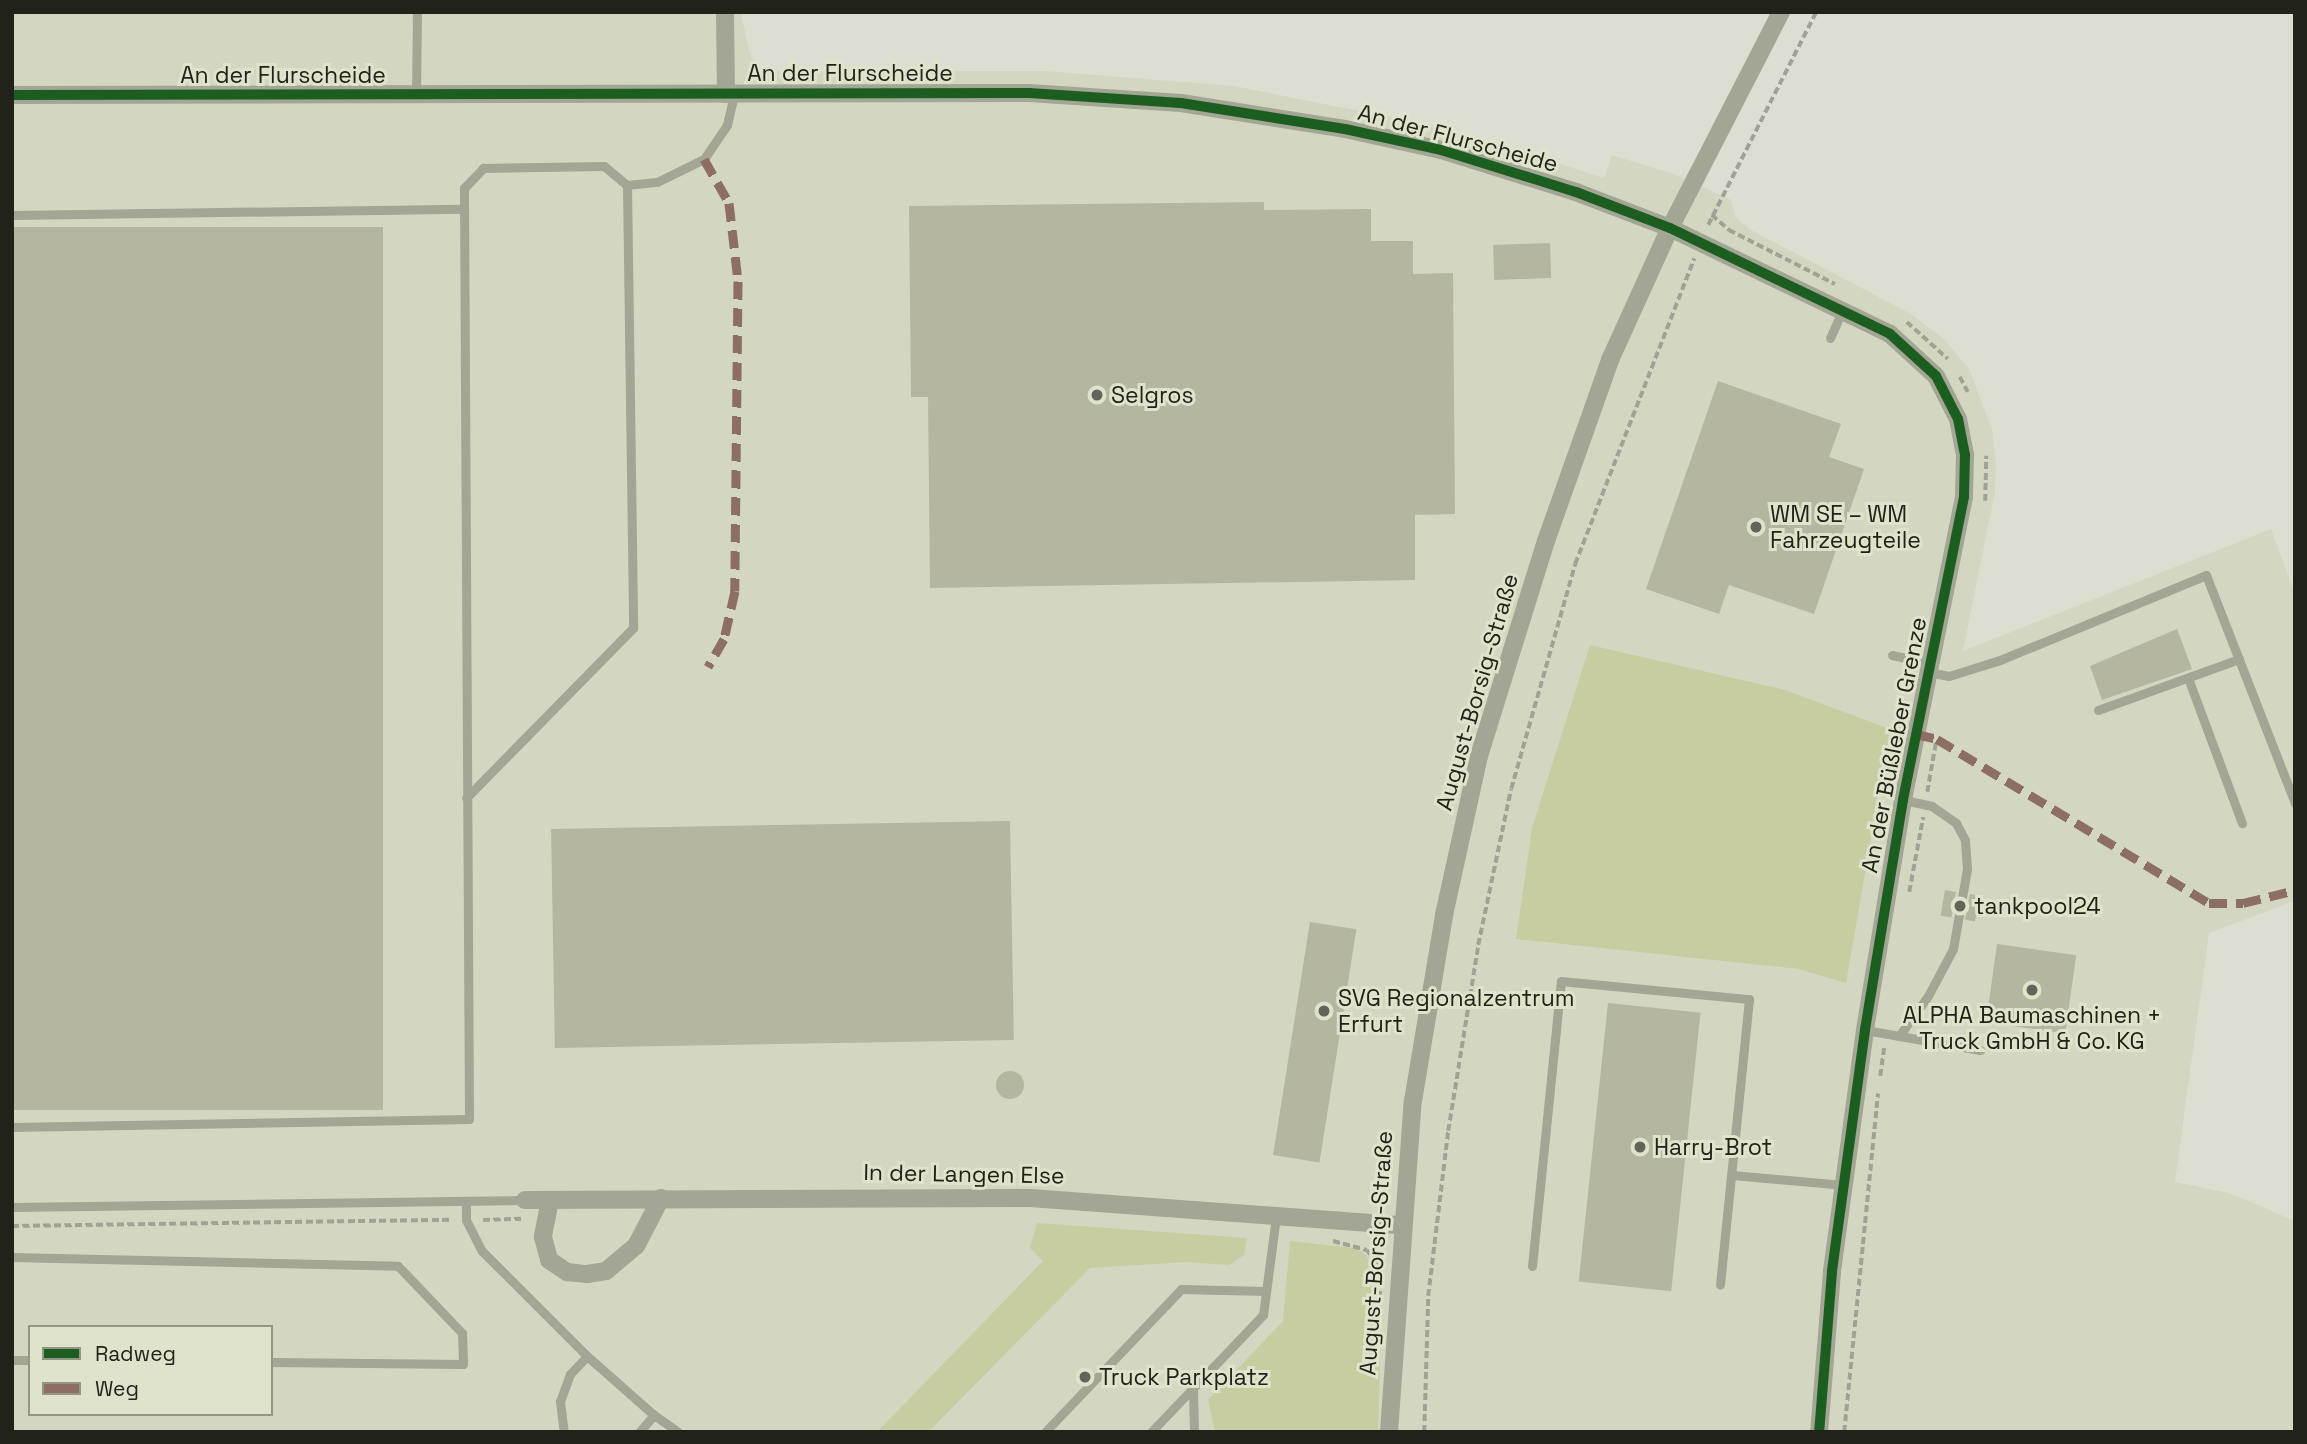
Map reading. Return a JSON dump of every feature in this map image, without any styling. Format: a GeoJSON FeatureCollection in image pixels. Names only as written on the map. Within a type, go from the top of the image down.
{"type":"FeatureCollection","features":[{"type":"Feature","properties":{"kind":"street","name":"An der Flurscheide"},"geometry":{"type":"LineString","coordinates":[[725,12],[730,94]]}},
{"type":"Feature","properties":{"kind":"street","name":"August-Borsig-Straße"},"geometry":{"type":"LineString","coordinates":[[1389,1432],[1401,1225],[1413,1101],[1444,915],[1479,755],[1546,541],[1610,360],[1671,228],[1781,12]]}},
{"type":"Feature","properties":{"kind":"street","name":"An der Flurscheide"},"geometry":{"type":"LineString","coordinates":[[12,95],[1029,93],[1234,111],[1441,150],[1576,192],[1671,228]]}},
{"type":"Feature","properties":{"kind":"street","name":"An der Büßleber Grenze"},"geometry":{"type":"LineString","coordinates":[[1671,228],[1890,334],[1929,368],[1947,396],[1963,437],[1964,497],[1903,800],[1865,1030],[1843,1185],[1819,1432]]}},
{"type":"Feature","properties":{"kind":"street"},"geometry":{"type":"LineString","coordinates":[[550,1200],[543,1237],[549,1260],[567,1272],[587,1275],[606,1271],[636,1246],[661,1198]]}},
{"type":"Feature","properties":{"kind":"street","name":"In der Langen Else"},"geometry":{"type":"LineString","coordinates":[[525,1200],[1030,1198],[1401,1225]]}},
{"type":"Feature","properties":{"kind":"lane"},"geometry":{"type":"LineString","coordinates":[[416,96],[417,12]]}},
{"type":"Feature","properties":{"kind":"lane"},"geometry":{"type":"LineString","coordinates":[[627,186],[657,182],[704,159],[727,125],[730,94]]}},
{"type":"Feature","properties":{"kind":"lane"},"geometry":{"type":"LineString","coordinates":[[12,1126],[469,1119],[466,798],[464,188],[483,168],[604,166],[627,186],[633,628],[466,798]]}},
{"type":"Feature","properties":{"kind":"lane"},"geometry":{"type":"LineString","coordinates":[[12,215],[464,209]]}},
{"type":"Feature","properties":{"kind":"lane"},"geometry":{"type":"LineString","coordinates":[[1830,338],[1842,311]]}},
{"type":"Feature","properties":{"kind":"lane"},"geometry":{"type":"LineString","coordinates":[[1892,655],[1949,676],[2000,660],[2206,575],[2295,803]]}},
{"type":"Feature","properties":{"kind":"lane"},"geometry":{"type":"LineString","coordinates":[[2098,710],[2239,659]]}},
{"type":"Feature","properties":{"kind":"lane"},"geometry":{"type":"LineString","coordinates":[[2189,678],[2242,823]]}},
{"type":"Feature","properties":{"kind":"lane"},"geometry":{"type":"LineString","coordinates":[[1899,1036],[1953,949],[1967,869],[1965,840],[1956,823],[1931,806],[1903,800]]}},
{"type":"Feature","properties":{"kind":"lane"},"geometry":{"type":"LineString","coordinates":[[1532,1266],[1561,981],[1749,999],[1720,1285]]}},
{"type":"Feature","properties":{"kind":"lane"},"geometry":{"type":"LineString","coordinates":[[1865,1030],[1980,1050]]}},
{"type":"Feature","properties":{"kind":"lane"},"geometry":{"type":"LineString","coordinates":[[1732,1175],[1843,1185]]}},
{"type":"Feature","properties":{"kind":"lane"},"geometry":{"type":"LineString","coordinates":[[12,1208],[525,1200]]}},
{"type":"Feature","properties":{"kind":"lane"},"geometry":{"type":"LineString","coordinates":[[466,1202],[466,1220],[482,1251],[587,1356],[654,1415],[678,1432]]}},
{"type":"Feature","properties":{"kind":"lane"},"geometry":{"type":"LineString","coordinates":[[1152,1432],[1263,1315],[1276,1216]]}},
{"type":"Feature","properties":{"kind":"lane"},"geometry":{"type":"LineString","coordinates":[[12,1257],[398,1266],[463,1333],[463,1364],[273,1362]]}},
{"type":"Feature","properties":{"kind":"lane"},"geometry":{"type":"LineString","coordinates":[[1045,1432],[1181,1289],[1266,1291]]}},
{"type":"Feature","properties":{"kind":"lane"},"geometry":{"type":"LineString","coordinates":[[564,1432],[560,1401],[569,1374],[587,1356]]}},
{"type":"Feature","properties":{"kind":"lane"},"geometry":{"type":"LineString","coordinates":[[1193,1388],[1194,1432]]}},
{"type":"Feature","properties":{"kind":"lane"},"geometry":{"type":"LineString","coordinates":[[639,1432],[654,1415]]}},
{"type":"Feature","properties":{"kind":"path"},"geometry":{"type":"LineString","coordinates":[[1424,1432],[1428,1296],[1450,1118],[1478,945],[1511,789],[1575,564],[1687,272],[1816,12]]}},
{"type":"Feature","properties":{"kind":"path"},"geometry":{"type":"LineString","coordinates":[[1687,272],[1699,266]]}},
{"type":"Feature","properties":{"kind":"path"},"geometry":{"type":"LineString","coordinates":[[12,1226],[547,1219]]}},
{"type":"Feature","properties":{"kind":"path"},"geometry":{"type":"LineString","coordinates":[[1320,1240],[1354,1244],[1367,1250],[1376,1262],[1377,1293],[1428,1296]]}},
{"type":"Feature","properties":{"kind":"shaded area"},"geometry":{"type":"Polygon","coordinates":[[[12,12],[741,12],[750,55],[761,67],[780,71],[1045,71],[1234,86],[1450,129],[1604,178],[1612,155],[1674,174],[1731,200],[1735,217],[1751,230],[1911,314],[1944,339],[1969,369],[1992,429],[1996,465],[1995,492],[1963,651],[2271,529],[2295,593],[2295,901],[2209,933],[2175,1182],[2229,1193],[2295,1221],[2295,1432],[12,1432],[12,12]]]}},
{"type":"Feature","properties":{"kind":"green space"},"geometry":{"type":"Polygon","coordinates":[[[1590,645],[1785,690],[1890,729],[1846,983],[1799,969],[1516,939],[1532,828],[1590,645]]]}},
{"type":"Feature","properties":{"kind":"green space"},"geometry":{"type":"Polygon","coordinates":[[[1037,1223],[1247,1238],[1244,1255],[1229,1265],[1186,1262],[1090,1268],[928,1432],[877,1432],[1043,1261],[1030,1248],[1037,1223]]]}},
{"type":"Feature","properties":{"kind":"green space"},"geometry":{"type":"Polygon","coordinates":[[[1290,1241],[1354,1248],[1366,1255],[1372,1267],[1371,1300],[1382,1301],[1378,1432],[1215,1432],[1208,1400],[1283,1321],[1290,1241]]]}},
{"type":"Feature","properties":{"kind":"building"},"geometry":{"type":"Polygon","coordinates":[[[1264,202],[1264,210],[1371,209],[1371,241],[1413,241],[1413,274],[1453,273],[1455,514],[1415,515],[1415,580],[930,588],[928,397],[911,397],[909,206],[1264,202]]]}},
{"type":"Feature","properties":{"kind":"building"},"geometry":{"type":"Polygon","coordinates":[[[12,227],[383,227],[383,1110],[12,1110],[12,227]]]}},
{"type":"Feature","properties":{"kind":"building"},"geometry":{"type":"Polygon","coordinates":[[[1550,243],[1551,278],[1494,280],[1493,245],[1550,243]]]}},
{"type":"Feature","properties":{"kind":"building","name":"WM SE – WM Fahrzeugteile"},"geometry":{"type":"Polygon","coordinates":[[[1718,381],[1841,424],[1829,457],[1864,469],[1814,614],[1729,585],[1719,614],[1646,589],[1718,381]]]}},
{"type":"Feature","properties":{"kind":"building"},"geometry":{"type":"Polygon","coordinates":[[[2177,629],[2192,669],[2102,700],[2090,666],[2177,629]]]}},
{"type":"Feature","properties":{"kind":"building"},"geometry":{"type":"Polygon","coordinates":[[[1010,821],[1014,1040],[555,1048],[551,829],[1010,821]]]}},
{"type":"Feature","properties":{"kind":"building"},"geometry":{"type":"Polygon","coordinates":[[[1945,890],[1956,892],[1951,918],[1940,916],[1945,890]]]}},
{"type":"Feature","properties":{"kind":"building"},"geometry":{"type":"Polygon","coordinates":[[[1970,894],[1980,896],[1975,921],[1965,920],[1970,894]]]}},
{"type":"Feature","properties":{"kind":"building"},"geometry":{"type":"Polygon","coordinates":[[[1310,922],[1356,929],[1320,1162],[1273,1155],[1310,922]]]}},
{"type":"Feature","properties":{"kind":"building"},"geometry":{"type":"Polygon","coordinates":[[[1997,944],[2076,955],[2065,1033],[1986,1022],[1997,944]]]}},
{"type":"Feature","properties":{"kind":"building","name":"Harry-Brot"},"geometry":{"type":"Polygon","coordinates":[[[1608,1003],[1700,1013],[1671,1291],[1579,1281],[1608,1003]]]}},
{"type":"Feature","properties":{"kind":"building"},"geometry":{"type":"Polygon","coordinates":[[[1010,1071],[1020,1075],[1024,1085],[1020,1095],[1010,1099],[1000,1095],[996,1085],[1000,1075],[1010,1071]]]}},
{"type":"Feature","properties":{"kind":"marked path"},"geometry":{"type":"LineString","coordinates":[[704,159],[729,203],[738,281],[735,591],[724,639],[708,667]]}},
{"type":"Feature","properties":{"kind":"marked path"},"geometry":{"type":"LineString","coordinates":[[1916,734],[1937,739],[2209,903],[2243,903],[2295,890]]}},
{"type":"Feature","properties":{"kind":"cycle path"},"geometry":{"type":"LineString","coordinates":[[12,95],[1029,93],[1181,103],[1345,129],[1441,150],[1576,192],[1670,228],[1890,334],[1936,376],[1958,419],[1965,455],[1964,497],[1903,800],[1865,1030],[1832,1272],[1819,1432]]}},
{"type":"Feature","properties":{"kind":"place","name":"Selgros"},"geometry":{"type":"Point","coordinates":[1097,395]}},
{"type":"Feature","properties":{"kind":"place","name":"WM SE – WM Fahrzeugteile"},"geometry":{"type":"Point","coordinates":[1756,527]}},
{"type":"Feature","properties":{"kind":"place","name":"tankpool24"},"geometry":{"type":"Point","coordinates":[1960,906]}},
{"type":"Feature","properties":{"kind":"place","name":"ALPHA Baumaschinen + Truck GmbH & Co. KG"},"geometry":{"type":"Point","coordinates":[2032,990]}},
{"type":"Feature","properties":{"kind":"place","name":"SVG Regionalzentrum Erfurt"},"geometry":{"type":"Point","coordinates":[1324,1011]}},
{"type":"Feature","properties":{"kind":"place","name":"Harry-Brot"},"geometry":{"type":"Point","coordinates":[1640,1147]}},
{"type":"Feature","properties":{"kind":"place","name":"Truck Parkplatz"},"geometry":{"type":"Point","coordinates":[1085,1377]}}]}
